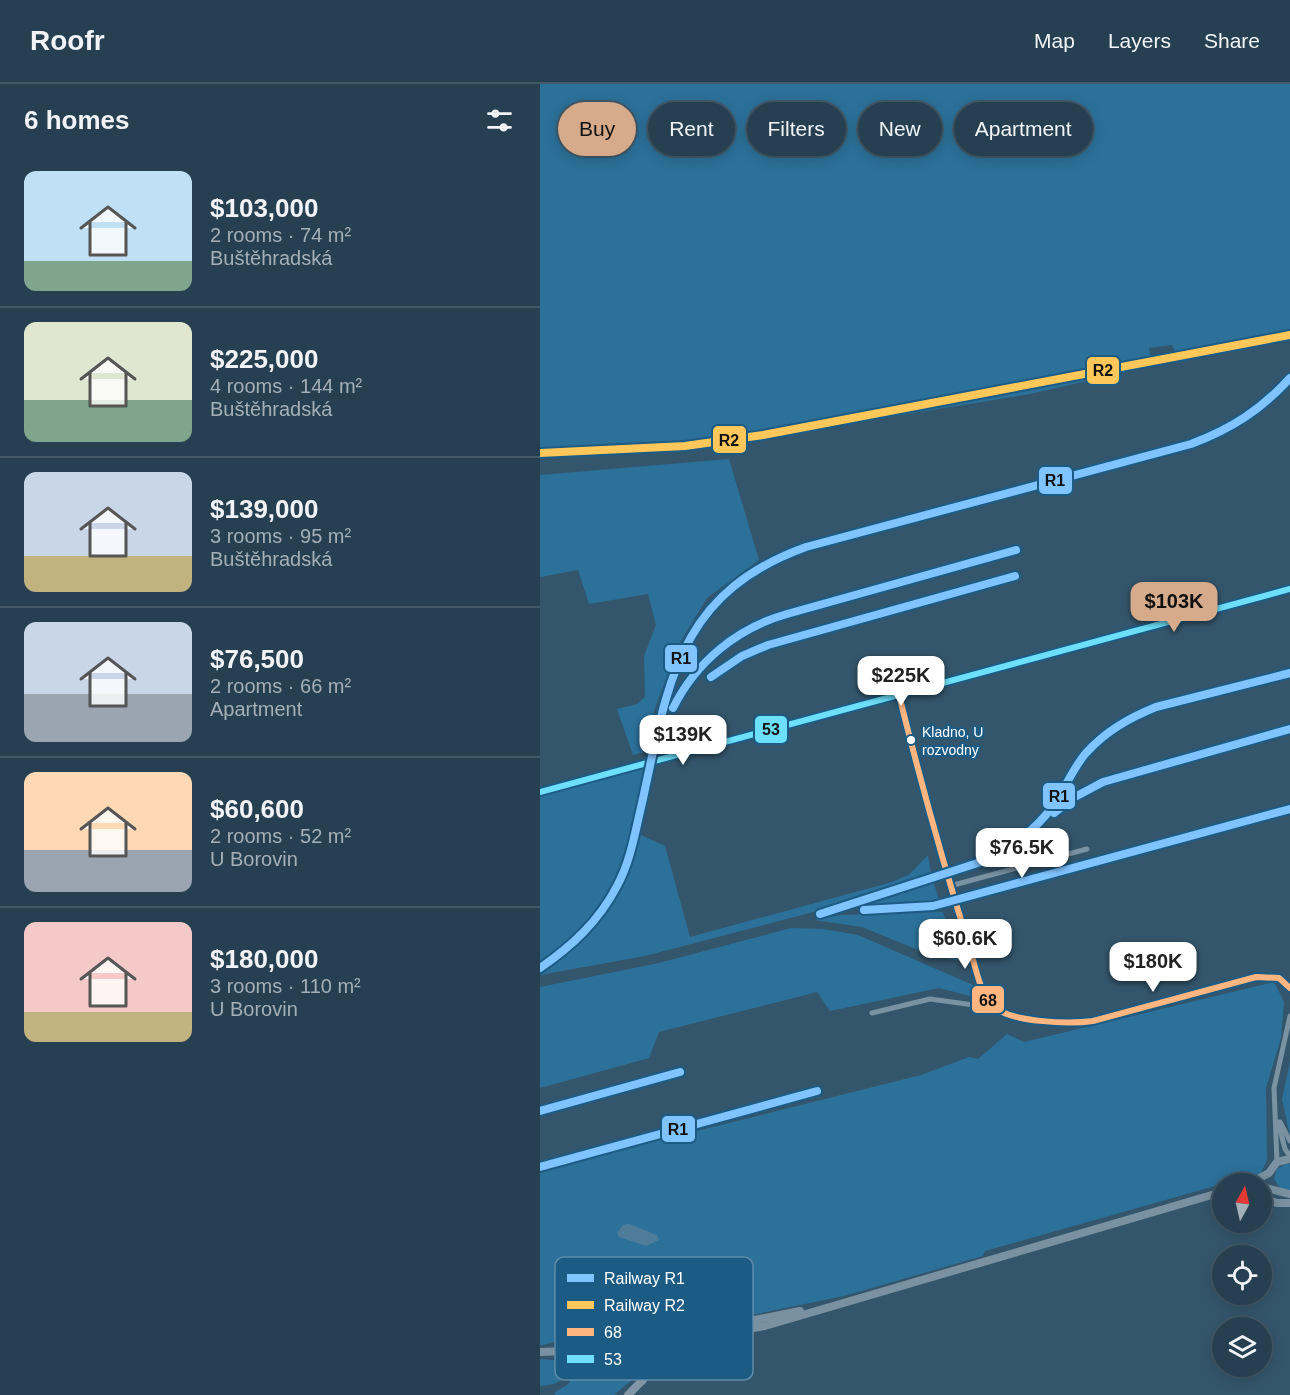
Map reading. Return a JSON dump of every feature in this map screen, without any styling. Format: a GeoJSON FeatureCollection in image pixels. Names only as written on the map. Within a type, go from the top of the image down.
{"type":"FeatureCollection","features":[{"type":"Feature","properties":{"kind":"main road"},"geometry":{"type":"LineString","coordinates":[[1269,1173],[1276,1162],[1290,1158]]}},
{"type":"Feature","properties":{"kind":"main road"},"geometry":{"type":"LineString","coordinates":[[1272,1183],[1274,1190],[1290,1194]]}},
{"type":"Feature","properties":{"kind":"main road"},"geometry":{"type":"LineString","coordinates":[[753,1328],[1212,1196]]}},
{"type":"Feature","properties":{"kind":"main road"},"geometry":{"type":"LineString","coordinates":[[1272,1200],[1290,1203]]}},
{"type":"Feature","properties":{"kind":"main road"},"geometry":{"type":"LineString","coordinates":[[753,1321],[846,1302]]}},
{"type":"Feature","properties":{"kind":"main road"},"geometry":{"type":"LineString","coordinates":[[540,1352],[555,1350]]}},
{"type":"Feature","properties":{"kind":"main road"},"geometry":{"type":"LineString","coordinates":[[540,1352],[555,1352]]}},
{"type":"Feature","properties":{"kind":"street"},"geometry":{"type":"LineString","coordinates":[[540,792],[1290,590]]}},
{"type":"Feature","properties":{"kind":"street"},"geometry":{"type":"LineString","coordinates":[[899,695],[950,886],[990,1002],[1002,1011],[1041,1022],[1075,1024],[1094,1021],[1256,977],[1279,978],[1290,988]]}},
{"type":"Feature","properties":{"kind":"street"},"geometry":{"type":"LineString","coordinates":[[950,886],[1087,849]]}},
{"type":"Feature","properties":{"kind":"street"},"geometry":{"type":"LineString","coordinates":[[872,1013],[930,999],[981,1006],[990,1002]]}},
{"type":"Feature","properties":{"kind":"street"},"geometry":{"type":"LineString","coordinates":[[1276,1162],[1274,1109],[1276,1073],[1290,1016]]}},
{"type":"Feature","properties":{"kind":"street"},"geometry":{"type":"LineString","coordinates":[[1274,1109],[1290,1142]]}},
{"type":"Feature","properties":{"kind":"street"},"geometry":{"type":"LineString","coordinates":[[1274,1109],[1285,1149],[1290,1158]]}},
{"type":"Feature","properties":{"kind":"street"},"geometry":{"type":"LineString","coordinates":[[753,1330],[765,1326]]}},
{"type":"Feature","properties":{"kind":"street"},"geometry":{"type":"LineString","coordinates":[[628,1395],[642,1381]]}},
{"type":"Feature","properties":{"kind":"shaded area"},"geometry":{"type":"Polygon","coordinates":[[[540,84],[1290,84],[1290,330],[1175,352],[1172,345],[1149,348],[1152,366],[1030,394],[699,448],[540,457],[540,84]]]}},
{"type":"Feature","properties":{"kind":"shaded area"},"geometry":{"type":"Polygon","coordinates":[[[729,459],[759,560],[707,598],[679,644],[654,711],[649,751],[633,755],[617,709],[637,704],[645,697],[644,656],[656,625],[648,594],[589,604],[578,570],[540,577],[540,475],[729,459]]]}},
{"type":"Feature","properties":{"kind":"shaded area"},"geometry":{"type":"Polygon","coordinates":[[[645,767],[655,768],[639,834],[665,846],[690,937],[892,882],[910,874],[928,855],[931,874],[840,905],[645,956],[540,975],[588,936],[597,925],[590,918],[573,937],[540,961],[540,796],[645,767]]]}},
{"type":"Feature","properties":{"kind":"shaded area"},"geometry":{"type":"Polygon","coordinates":[[[933,881],[940,903],[909,907],[855,907],[933,881]]]}},
{"type":"Feature","properties":{"kind":"shaded area"},"geometry":{"type":"Polygon","coordinates":[[[943,912],[959,961],[928,954],[862,927],[814,920],[840,915],[943,912]]]}},
{"type":"Feature","properties":{"kind":"shaded area"},"geometry":{"type":"Polygon","coordinates":[[[791,928],[823,929],[858,935],[973,985],[974,997],[939,988],[830,1011],[817,992],[659,1032],[649,1058],[540,1088],[540,987],[659,963],[791,928]]]}},
{"type":"Feature","properties":{"kind":"shaded area"},"geometry":{"type":"Polygon","coordinates":[[[1274,982],[1284,1002],[1281,1038],[1266,1088],[1267,1160],[1261,1173],[1212,1173],[1212,1187],[985,1251],[983,1256],[844,1296],[753,1315],[753,1257],[555,1257],[555,1342],[540,1346],[540,1170],[921,1075],[969,1057],[978,1059],[1007,1034],[1024,1042],[1274,982]]]}},
{"type":"Feature","properties":{"kind":"shaded area"},"geometry":{"type":"Polygon","coordinates":[[[1290,1062],[1290,1136],[1282,1099],[1290,1062]]]}},
{"type":"Feature","properties":{"kind":"shaded area"},"geometry":{"type":"Polygon","coordinates":[[[1290,1164],[1290,1190],[1280,1188],[1274,1179],[1277,1169],[1290,1164]]]}},
{"type":"Feature","properties":{"kind":"shaded area"},"geometry":{"type":"Polygon","coordinates":[[[629,1224],[657,1235],[659,1240],[646,1246],[619,1237],[617,1233],[623,1225],[629,1224]]]}},
{"type":"Feature","properties":{"kind":"shaded area"},"geometry":{"type":"Polygon","coordinates":[[[540,1359],[555,1360],[555,1380],[560,1380],[550,1385],[540,1386],[540,1359]]]}},
{"type":"Feature","properties":{"kind":"shaded area"},"geometry":{"type":"Polygon","coordinates":[[[571,1380],[632,1380],[614,1395],[555,1395],[555,1392],[571,1380]]]}},
{"type":"Feature","properties":{"kind":"rail line","name":"R2"},"geometry":{"type":"LineString","coordinates":[[540,453],[685,446],[763,435],[1290,335]]}},
{"type":"Feature","properties":{"kind":"rail line","name":"R1"},"geometry":{"type":"LineString","coordinates":[[540,968],[584,932],[610,899],[617,886],[632,846],[660,720],[671,683],[685,648],[704,618],[729,590],[763,567],[806,547],[1191,444],[1245,417],[1268,400],[1290,378]]}},
{"type":"Feature","properties":{"kind":"rail line","name":"R1"},"geometry":{"type":"LineString","coordinates":[[673,708],[682,691],[706,662],[720,649],[751,628],[787,614],[1016,550]]}},
{"type":"Feature","properties":{"kind":"rail line","name":"R1"},"geometry":{"type":"LineString","coordinates":[[711,677],[742,656],[768,645],[1015,576]]}},
{"type":"Feature","properties":{"kind":"rail line","name":"R1"},"geometry":{"type":"LineString","coordinates":[[820,914],[987,860],[1006,849],[1033,829],[1048,813],[1086,753],[1118,726],[1136,716],[1156,707],[1290,673]]}},
{"type":"Feature","properties":{"kind":"rail line","name":"R1"},"geometry":{"type":"LineString","coordinates":[[1054,813],[1073,798],[1103,782],[1290,729]]}},
{"type":"Feature","properties":{"kind":"rail line","name":"R1"},"geometry":{"type":"LineString","coordinates":[[864,910],[933,906],[1290,809]]}},
{"type":"Feature","properties":{"kind":"rail line","name":"R1"},"geometry":{"type":"LineString","coordinates":[[540,1111],[680,1072]]}},
{"type":"Feature","properties":{"kind":"rail line","name":"R1"},"geometry":{"type":"LineString","coordinates":[[540,1167],[817,1091]]}},
{"type":"Feature","properties":{"kind":"transit line","name":"53"},"geometry":{"type":"LineString","coordinates":[[540,792],[1290,589]]}},
{"type":"Feature","properties":{"kind":"transit line","name":"68"},"geometry":{"type":"LineString","coordinates":[[899,695],[932,821],[978,977],[988,999],[1000,1011],[1011,1016],[1040,1021],[1083,1022],[1256,977],[1279,978],[1290,988]]}},
{"type":"Feature","properties":{"kind":"place","name":"Kladno, U rozvodny"},"geometry":{"type":"Point","coordinates":[911,740]}}]}
